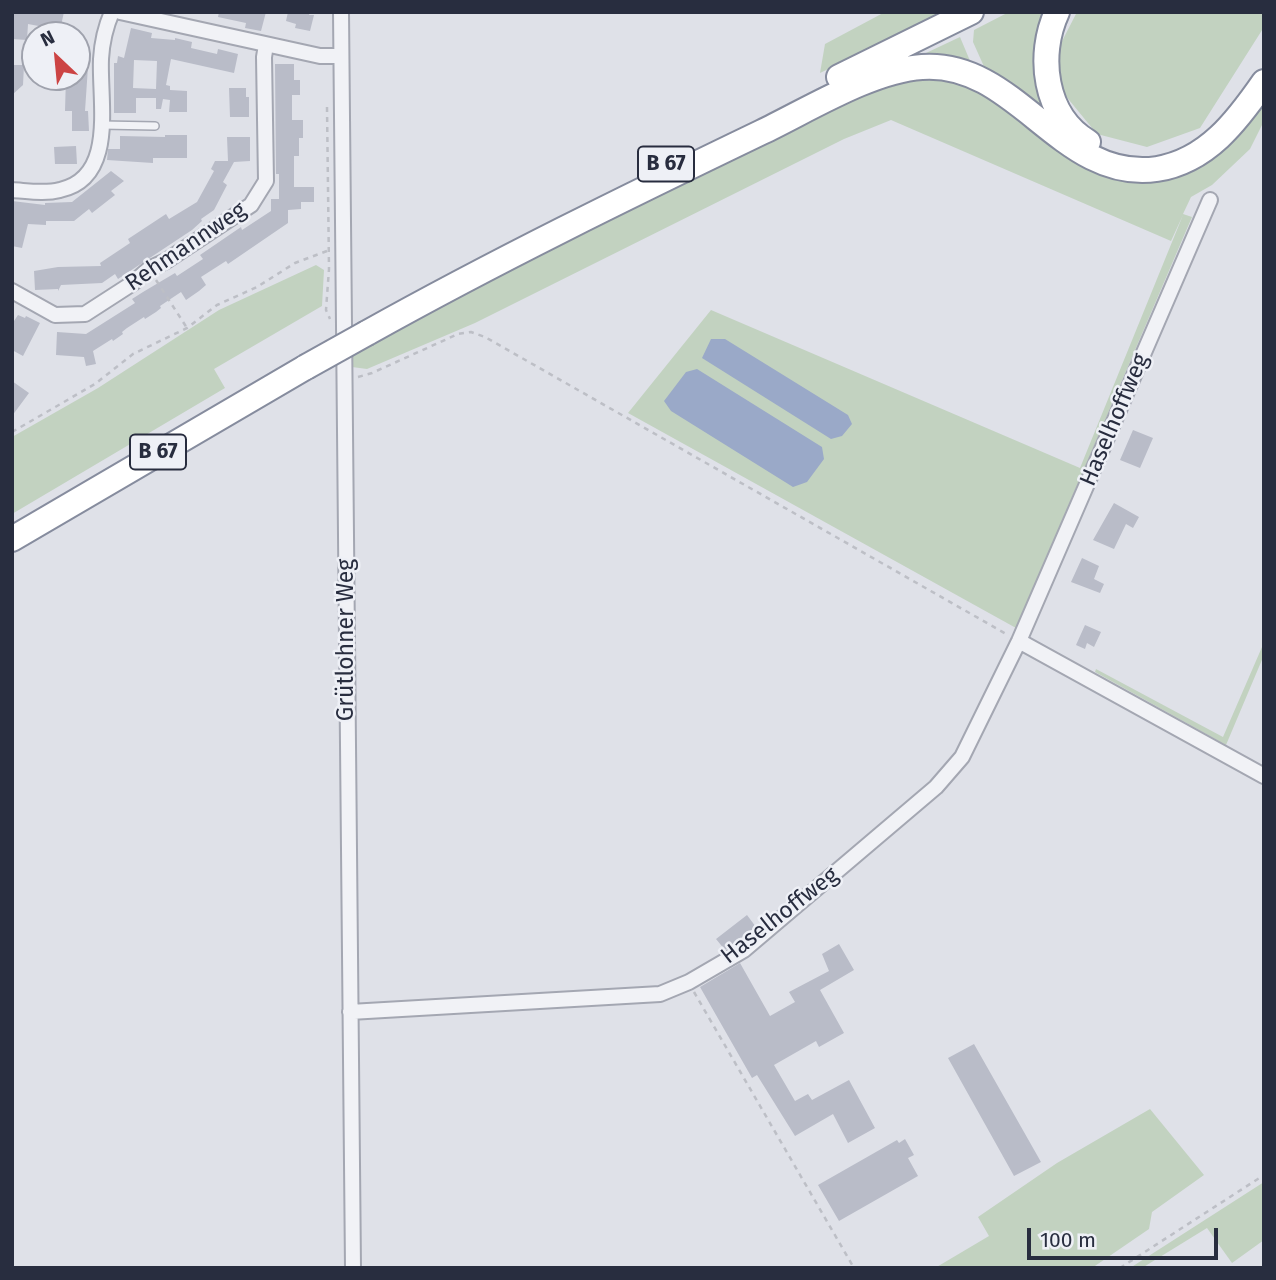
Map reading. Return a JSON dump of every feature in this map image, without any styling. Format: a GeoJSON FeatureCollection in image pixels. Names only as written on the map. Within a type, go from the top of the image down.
{"type":"FeatureCollection","features":[{"type":"Feature","properties":{"kind":"highway","name":"B 67"},"geometry":{"type":"LineString","coordinates":[[12,539],[305,361],[358,325],[583,206],[971,12]]}},
{"type":"Feature","properties":{"kind":"highway","name":"B 67"},"geometry":{"type":"LineString","coordinates":[[358,325],[672,175],[830,91],[988,12]]}},
{"type":"Feature","properties":{"kind":"highway"},"geometry":{"type":"LineString","coordinates":[[1057,12],[1045,53],[1050,93],[1063,117],[1083,139],[1103,151],[1132,159],[1170,156],[1205,139],[1239,104],[1264,66]]}},
{"type":"Feature","properties":{"kind":"highway"},"geometry":{"type":"LineString","coordinates":[[672,175],[883,75],[903,69],[925,66],[949,68],[972,75],[1012,98],[1075,149],[1099,162],[1131,170],[1173,165],[1207,149],[1237,119],[1264,82]]}},
{"type":"Feature","properties":{"kind":"highway","name":"B 67"},"geometry":{"type":"LineString","coordinates":[[12,526],[156,440],[305,361]]}},
{"type":"Feature","properties":{"kind":"street"},"geometry":{"type":"LineString","coordinates":[[12,190],[64,190],[81,181],[92,170],[99,155],[102,125],[102,50],[111,12]]}},
{"type":"Feature","properties":{"kind":"street"},"geometry":{"type":"LineString","coordinates":[[120,12],[320,56],[341,57]]}},
{"type":"Feature","properties":{"kind":"street","name":"Grütlohner Weg"},"geometry":{"type":"LineString","coordinates":[[341,12],[341,57],[358,325],[344,381],[353,1268]]}},
{"type":"Feature","properties":{"kind":"street","name":"Rehmannweg"},"geometry":{"type":"LineString","coordinates":[[12,291],[55,315],[85,314],[133,283],[149,269],[166,261],[251,205],[266,181],[264,57],[267,45]]}},
{"type":"Feature","properties":{"kind":"street","name":"Haselhoffweg"},"geometry":{"type":"LineString","coordinates":[[350,1012],[660,994],[689,982],[744,950],[936,787],[962,757],[1019,641],[1210,200]]}},
{"type":"Feature","properties":{"kind":"street"},"geometry":{"type":"LineString","coordinates":[[1019,641],[1264,776]]}},
{"type":"Feature","properties":{"kind":"lane"},"geometry":{"type":"LineString","coordinates":[[102,125],[155,126]]}},
{"type":"Feature","properties":{"kind":"path"},"geometry":{"type":"LineString","coordinates":[[327,98],[329,268],[326,310],[331,322],[358,325]]}},
{"type":"Feature","properties":{"kind":"path"},"geometry":{"type":"LineString","coordinates":[[12,432],[95,384],[133,354],[187,328],[217,305],[257,287],[295,263],[327,251]]}},
{"type":"Feature","properties":{"kind":"path"},"geometry":{"type":"LineString","coordinates":[[149,269],[187,328]]}},
{"type":"Feature","properties":{"kind":"path"},"geometry":{"type":"LineString","coordinates":[[344,381],[372,373],[458,334],[478,334],[1019,641]]}},
{"type":"Feature","properties":{"kind":"path"},"geometry":{"type":"LineString","coordinates":[[689,982],[854,1268]]}},
{"type":"Feature","properties":{"kind":"path"},"geometry":{"type":"LineString","coordinates":[[1119,1268],[1264,1175]]}},
{"type":"Feature","properties":{"kind":"green space"},"geometry":{"type":"Polygon","coordinates":[[[885,12],[946,12],[820,73],[825,44],[885,12]]]}},
{"type":"Feature","properties":{"kind":"green space"},"geometry":{"type":"Polygon","coordinates":[[[1009,12],[1050,12],[1068,135],[986,71],[973,42],[974,30],[1009,12]]]}},
{"type":"Feature","properties":{"kind":"green space"},"geometry":{"type":"Polygon","coordinates":[[[1077,12],[1264,12],[1264,27],[1200,128],[1147,147],[1097,134],[1060,89],[1059,47],[1077,12]]]}},
{"type":"Feature","properties":{"kind":"green space"},"geometry":{"type":"Polygon","coordinates":[[[960,37],[973,68],[909,61],[960,37]]]}},
{"type":"Feature","properties":{"kind":"green space"},"geometry":{"type":"Polygon","coordinates":[[[931,77],[984,92],[1144,177],[1264,94],[1264,121],[1250,149],[1212,185],[1191,197],[1183,214],[1192,217],[1016,628],[628,413],[711,310],[1080,468],[1183,215],[1171,241],[891,120],[844,139],[475,323],[367,369],[352,367],[351,355],[429,310],[876,82],[931,77]]]}},
{"type":"Feature","properties":{"kind":"green space"},"geometry":{"type":"Polygon","coordinates":[[[316,265],[324,270],[322,306],[214,369],[225,388],[12,514],[12,437],[98,388],[219,310],[316,265]]]}},
{"type":"Feature","properties":{"kind":"green space"},"geometry":{"type":"Polygon","coordinates":[[[1262,647],[1264,655],[1226,745],[1095,672],[1096,669],[1223,737],[1262,647]]]}},
{"type":"Feature","properties":{"kind":"green space"},"geometry":{"type":"Polygon","coordinates":[[[1150,1109],[1204,1175],[1152,1212],[1149,1229],[1092,1268],[935,1268],[989,1236],[978,1217],[1057,1163],[1150,1109]]]}},
{"type":"Feature","properties":{"kind":"green space"},"geometry":{"type":"Polygon","coordinates":[[[1264,1182],[1264,1240],[1232,1263],[1207,1228],[1142,1268],[1130,1268],[1264,1182]]]}},
{"type":"Feature","properties":{"kind":"water"},"geometry":{"type":"Polygon","coordinates":[[[711,339],[725,339],[848,415],[852,424],[842,436],[831,439],[702,358],[711,339]]]}},
{"type":"Feature","properties":{"kind":"water"},"geometry":{"type":"Polygon","coordinates":[[[697,369],[822,447],[824,459],[807,482],[793,487],[671,411],[664,401],[686,372],[697,369]]]}},
{"type":"Feature","properties":{"kind":"building"},"geometry":{"type":"Polygon","coordinates":[[[12,12],[64,12],[62,21],[21,21],[21,40],[12,39],[12,12]]]}},
{"type":"Feature","properties":{"kind":"building"},"geometry":{"type":"Polygon","coordinates":[[[219,12],[266,12],[261,31],[245,28],[246,23],[218,17],[219,12]]]}},
{"type":"Feature","properties":{"kind":"building"},"geometry":{"type":"Polygon","coordinates":[[[288,12],[310,12],[309,15],[314,15],[310,31],[295,28],[296,24],[286,21],[288,12]]]}},
{"type":"Feature","properties":{"kind":"building"},"geometry":{"type":"Polygon","coordinates":[[[131,28],[152,33],[151,38],[175,38],[192,42],[191,48],[217,54],[218,49],[238,54],[234,73],[171,59],[166,85],[170,86],[170,90],[187,91],[187,112],[169,112],[170,100],[163,99],[161,109],[156,109],[156,98],[136,98],[136,113],[114,113],[114,63],[117,63],[118,56],[124,58],[131,28]],[[134,60],[133,88],[156,89],[157,61],[134,60]]]}},
{"type":"Feature","properties":{"kind":"building"},"geometry":{"type":"Polygon","coordinates":[[[275,64],[294,64],[294,80],[300,80],[300,95],[292,95],[292,120],[303,120],[299,156],[294,156],[294,187],[314,187],[314,202],[301,202],[301,209],[288,210],[288,223],[228,264],[226,261],[201,277],[206,285],[186,300],[181,292],[160,306],[156,312],[127,328],[113,341],[112,339],[93,351],[96,364],[86,366],[84,357],[56,355],[57,332],[86,334],[135,303],[132,299],[175,273],[177,276],[203,259],[200,255],[241,227],[242,230],[271,211],[271,199],[279,199],[279,174],[276,174],[275,64]]]}},
{"type":"Feature","properties":{"kind":"building"},"geometry":{"type":"Polygon","coordinates":[[[12,65],[21,65],[21,87],[12,95],[12,65]]]}},
{"type":"Feature","properties":{"kind":"building"},"geometry":{"type":"Polygon","coordinates":[[[229,88],[246,88],[249,117],[230,117],[229,88]]]}},
{"type":"Feature","properties":{"kind":"building"},"geometry":{"type":"Polygon","coordinates":[[[66,91],[86,91],[85,111],[88,111],[89,131],[72,131],[72,111],[65,111],[66,91]]]}},
{"type":"Feature","properties":{"kind":"building"},"geometry":{"type":"Polygon","coordinates":[[[187,135],[187,158],[153,158],[153,163],[107,160],[108,149],[120,149],[120,136],[187,135]]]}},
{"type":"Feature","properties":{"kind":"building"},"geometry":{"type":"Polygon","coordinates":[[[227,137],[250,137],[250,161],[234,162],[223,182],[227,185],[214,210],[192,230],[118,279],[115,274],[102,283],[61,285],[58,291],[35,290],[34,271],[58,267],[101,266],[100,263],[130,243],[128,239],[166,214],[169,219],[197,202],[214,171],[211,169],[215,161],[228,161],[227,137]]]}},
{"type":"Feature","properties":{"kind":"building"},"geometry":{"type":"Polygon","coordinates":[[[76,146],[77,164],[55,164],[54,147],[76,146]]]}},
{"type":"Feature","properties":{"kind":"building"},"geometry":{"type":"Polygon","coordinates":[[[111,171],[124,181],[111,191],[115,195],[92,213],[89,209],[74,221],[46,221],[46,225],[28,224],[22,248],[12,246],[12,201],[45,205],[72,202],[111,171]]]}},
{"type":"Feature","properties":{"kind":"building"},"geometry":{"type":"Polygon","coordinates":[[[18,315],[40,323],[23,356],[12,350],[12,324],[18,315]]]}},
{"type":"Feature","properties":{"kind":"building"},"geometry":{"type":"Polygon","coordinates":[[[12,381],[29,393],[12,416],[12,381]]]}},
{"type":"Feature","properties":{"kind":"building"},"geometry":{"type":"Polygon","coordinates":[[[1133,430],[1153,438],[1140,468],[1120,460],[1133,430]]]}},
{"type":"Feature","properties":{"kind":"building"},"geometry":{"type":"Polygon","coordinates":[[[1114,503],[1139,517],[1133,528],[1126,524],[1114,549],[1093,540],[1114,503]]]}},
{"type":"Feature","properties":{"kind":"building"},"geometry":{"type":"Polygon","coordinates":[[[1082,558],[1099,566],[1094,579],[1104,584],[1100,593],[1071,582],[1082,558]]]}},
{"type":"Feature","properties":{"kind":"building"},"geometry":{"type":"Polygon","coordinates":[[[1085,625],[1101,632],[1094,647],[1087,643],[1085,649],[1076,645],[1085,625]]]}},
{"type":"Feature","properties":{"kind":"building"},"geometry":{"type":"Polygon","coordinates":[[[747,915],[756,927],[725,950],[716,939],[747,915]]]}},
{"type":"Feature","properties":{"kind":"building"},"geometry":{"type":"Polygon","coordinates":[[[839,944],[854,970],[820,990],[844,1033],[819,1047],[816,1041],[774,1065],[795,1101],[808,1094],[812,1100],[849,1080],[875,1128],[848,1143],[833,1114],[795,1136],[757,1075],[752,1078],[700,987],[740,963],[770,1016],[795,1002],[789,992],[829,971],[822,954],[839,944]]]}},
{"type":"Feature","properties":{"kind":"building"},"geometry":{"type":"Polygon","coordinates":[[[974,1044],[1041,1162],[1014,1176],[948,1058],[974,1044]]]}},
{"type":"Feature","properties":{"kind":"building"},"geometry":{"type":"Polygon","coordinates":[[[905,1139],[914,1155],[908,1158],[918,1176],[839,1221],[818,1185],[897,1140],[899,1143],[905,1139]]]}}]}
